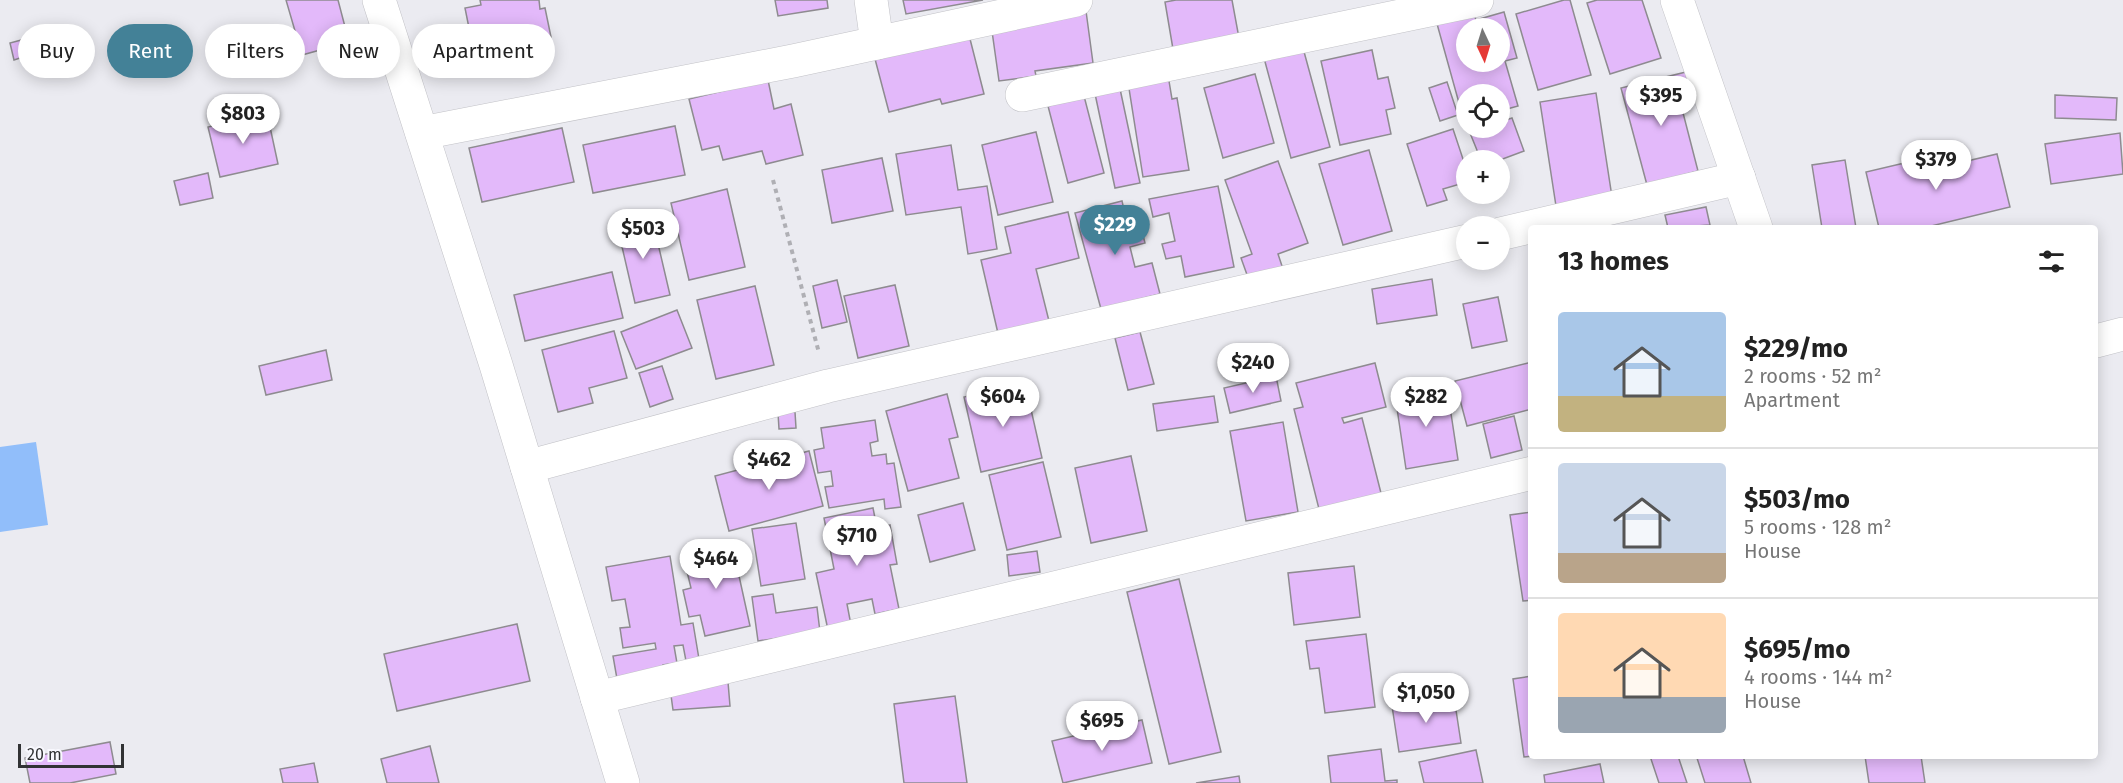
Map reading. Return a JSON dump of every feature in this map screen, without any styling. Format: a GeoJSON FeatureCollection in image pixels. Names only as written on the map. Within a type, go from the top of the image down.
{"type":"FeatureCollection","features":[{"type":"Feature","properties":{"kind":"street"},"geometry":{"type":"LineString","coordinates":[[379,0],[623,783]]}},
{"type":"Feature","properties":{"kind":"street"},"geometry":{"type":"LineString","coordinates":[[871,0],[877,43]]}},
{"type":"Feature","properties":{"kind":"street"},"geometry":{"type":"LineString","coordinates":[[422,133],[877,43],[1076,0]]}},
{"type":"Feature","properties":{"kind":"street"},"geometry":{"type":"LineString","coordinates":[[1022,95],[1477,0]]}},
{"type":"Feature","properties":{"kind":"street"},"geometry":{"type":"LineString","coordinates":[[1677,0],[1755,225]]}},
{"type":"Feature","properties":{"kind":"street"},"geometry":{"type":"LineString","coordinates":[[1539,225],[1740,178]]}},
{"type":"Feature","properties":{"kind":"street"},"geometry":{"type":"LineString","coordinates":[[1510,232],[1528,227]]}},
{"type":"Feature","properties":{"kind":"street"},"geometry":{"type":"LineString","coordinates":[[526,467],[828,386],[1456,243]]}},
{"type":"Feature","properties":{"kind":"street"},"geometry":{"type":"LineString","coordinates":[[2098,340],[2123,334]]}},
{"type":"Feature","properties":{"kind":"street"},"geometry":{"type":"LineString","coordinates":[[597,698],[1528,474]]}},
{"type":"Feature","properties":{"kind":"path"},"geometry":{"type":"LineString","coordinates":[[773,180],[828,386]]}},
{"type":"Feature","properties":{"kind":"water"},"geometry":{"type":"Polygon","coordinates":[[[36,442],[48,525],[0,532],[0,447],[36,442]]]}},
{"type":"Feature","properties":{"kind":"building"},"geometry":{"type":"Polygon","coordinates":[[[286,0],[338,0],[344,24],[317,24],[317,51],[305,54],[305,24],[293,24],[286,0]]]}},
{"type":"Feature","properties":{"kind":"building"},"geometry":{"type":"Polygon","coordinates":[[[480,0],[539,0],[540,9],[545,8],[548,24],[468,24],[465,8],[481,5],[480,0]]]}},
{"type":"Feature","properties":{"kind":"building"},"geometry":{"type":"Polygon","coordinates":[[[775,0],[827,0],[828,8],[778,16],[775,0]]]}},
{"type":"Feature","properties":{"kind":"building"},"geometry":{"type":"Polygon","coordinates":[[[903,0],[983,0],[906,14],[903,0]]]}},
{"type":"Feature","properties":{"kind":"building"},"geometry":{"type":"Polygon","coordinates":[[[1232,0],[1239,38],[1174,55],[1165,2],[1232,0]]]}},
{"type":"Feature","properties":{"kind":"building"},"geometry":{"type":"Polygon","coordinates":[[[1570,0],[1591,75],[1538,90],[1516,14],[1570,0]]]}},
{"type":"Feature","properties":{"kind":"building"},"geometry":{"type":"Polygon","coordinates":[[[1597,0],[1642,0],[1661,58],[1610,74],[1587,3],[1597,0]]]}},
{"type":"Feature","properties":{"kind":"building"},"geometry":{"type":"Polygon","coordinates":[[[1470,3],[1475,18],[1456,18],[1456,72],[1508,72],[1518,106],[1510,108],[1510,84],[1456,84],[1456,92],[1434,13],[1470,3]]]}},
{"type":"Feature","properties":{"kind":"building"},"geometry":{"type":"Polygon","coordinates":[[[1086,11],[1093,63],[1035,71],[1036,76],[999,81],[991,24],[1086,11]]]}},
{"type":"Feature","properties":{"kind":"building"},"geometry":{"type":"Polygon","coordinates":[[[1504,12],[1506,18],[1483,18],[1504,12]]]}},
{"type":"Feature","properties":{"kind":"building"},"geometry":{"type":"Polygon","coordinates":[[[1510,33],[1517,58],[1510,60],[1510,33]]]}},
{"type":"Feature","properties":{"kind":"building"},"geometry":{"type":"Polygon","coordinates":[[[969,35],[984,94],[942,104],[940,99],[889,112],[875,59],[969,35]]]}},
{"type":"Feature","properties":{"kind":"building"},"geometry":{"type":"Polygon","coordinates":[[[18,41],[18,59],[14,60],[10,43],[18,41]]]}},
{"type":"Feature","properties":{"kind":"building"},"geometry":{"type":"Polygon","coordinates":[[[1303,48],[1330,147],[1291,158],[1264,58],[1303,48]]]}},
{"type":"Feature","properties":{"kind":"building"},"geometry":{"type":"Polygon","coordinates":[[[1372,50],[1378,79],[1388,77],[1395,108],[1386,110],[1391,134],[1340,145],[1321,61],[1372,50]]]}},
{"type":"Feature","properties":{"kind":"building"},"geometry":{"type":"Polygon","coordinates":[[[1686,72],[1693,102],[1681,105],[1698,171],[1647,185],[1621,88],[1686,72]]]}},
{"type":"Feature","properties":{"kind":"building"},"geometry":{"type":"Polygon","coordinates":[[[1255,74],[1274,143],[1223,158],[1204,88],[1255,74]]]}},
{"type":"Feature","properties":{"kind":"building"},"geometry":{"type":"Polygon","coordinates":[[[1168,75],[1172,99],[1177,98],[1189,170],[1143,177],[1128,82],[1168,75]]]}},
{"type":"Feature","properties":{"kind":"building"},"geometry":{"type":"Polygon","coordinates":[[[768,80],[774,109],[791,104],[803,155],[766,164],[762,151],[723,160],[719,146],[702,150],[689,99],[768,80]]]}},
{"type":"Feature","properties":{"kind":"building"},"geometry":{"type":"Polygon","coordinates":[[[1447,82],[1456,116],[1440,121],[1429,88],[1447,82]]]}},
{"type":"Feature","properties":{"kind":"building"},"geometry":{"type":"Polygon","coordinates":[[[1119,84],[1140,183],[1115,188],[1094,89],[1119,84]]]}},
{"type":"Feature","properties":{"kind":"building"},"geometry":{"type":"Polygon","coordinates":[[[1596,93],[1612,197],[1556,206],[1540,102],[1596,93]]]}},
{"type":"Feature","properties":{"kind":"building"},"geometry":{"type":"Polygon","coordinates":[[[2055,95],[2117,98],[2116,120],[2055,118],[2055,95]]]}},
{"type":"Feature","properties":{"kind":"building"},"geometry":{"type":"Polygon","coordinates":[[[1084,96],[1104,173],[1068,183],[1048,106],[1084,96]]]}},
{"type":"Feature","properties":{"kind":"building"},"geometry":{"type":"Polygon","coordinates":[[[267,113],[278,164],[220,177],[208,127],[267,113]]]}},
{"type":"Feature","properties":{"kind":"building"},"geometry":{"type":"Polygon","coordinates":[[[1512,118],[1524,151],[1510,156],[1510,150],[1477,150],[1472,138],[1510,138],[1510,119],[1512,118]]]}},
{"type":"Feature","properties":{"kind":"building"},"geometry":{"type":"Polygon","coordinates":[[[675,126],[685,175],[593,193],[583,145],[675,126]]]}},
{"type":"Feature","properties":{"kind":"building"},"geometry":{"type":"Polygon","coordinates":[[[562,128],[574,182],[482,202],[469,148],[562,128]]]}},
{"type":"Feature","properties":{"kind":"building"},"geometry":{"type":"Polygon","coordinates":[[[1453,129],[1460,150],[1456,150],[1456,185],[1443,189],[1447,200],[1427,206],[1407,144],[1453,129]]]}},
{"type":"Feature","properties":{"kind":"building"},"geometry":{"type":"Polygon","coordinates":[[[1036,132],[1053,202],[998,215],[982,145],[1036,132]]]}},
{"type":"Feature","properties":{"kind":"building"},"geometry":{"type":"Polygon","coordinates":[[[2120,133],[2123,174],[2051,184],[2045,144],[2120,133]]]}},
{"type":"Feature","properties":{"kind":"building"},"geometry":{"type":"Polygon","coordinates":[[[951,145],[958,190],[987,186],[997,249],[968,254],[961,207],[906,215],[896,154],[951,145]]]}},
{"type":"Feature","properties":{"kind":"building"},"geometry":{"type":"Polygon","coordinates":[[[1369,150],[1392,231],[1343,245],[1319,164],[1369,150]]]}},
{"type":"Feature","properties":{"kind":"building"},"geometry":{"type":"Polygon","coordinates":[[[1947,153],[1950,165],[1997,154],[2010,207],[1935,225],[1878,225],[1866,172],[1947,153]]]}},
{"type":"Feature","properties":{"kind":"building"},"geometry":{"type":"Polygon","coordinates":[[[882,158],[893,211],[832,223],[822,170],[882,158]]]}},
{"type":"Feature","properties":{"kind":"building"},"geometry":{"type":"Polygon","coordinates":[[[1845,160],[1856,225],[1822,225],[1812,165],[1845,160]]]}},
{"type":"Feature","properties":{"kind":"building"},"geometry":{"type":"Polygon","coordinates":[[[1278,161],[1308,243],[1278,254],[1284,272],[1250,283],[1241,258],[1252,254],[1225,180],[1278,161]]]}},
{"type":"Feature","properties":{"kind":"building"},"geometry":{"type":"Polygon","coordinates":[[[208,173],[213,198],[180,205],[174,181],[208,173]]]}},
{"type":"Feature","properties":{"kind":"building"},"geometry":{"type":"Polygon","coordinates":[[[1218,186],[1234,267],[1185,277],[1181,256],[1166,259],[1162,244],[1175,241],[1169,213],[1153,217],[1149,199],[1218,186]]]}},
{"type":"Feature","properties":{"kind":"building"},"geometry":{"type":"Polygon","coordinates":[[[727,189],[745,267],[689,280],[671,203],[727,189]]]}},
{"type":"Feature","properties":{"kind":"building"},"geometry":{"type":"Polygon","coordinates":[[[1122,201],[1127,223],[1139,220],[1145,243],[1130,247],[1135,267],[1152,263],[1160,294],[1101,309],[1075,213],[1122,201]]]}},
{"type":"Feature","properties":{"kind":"building"},"geometry":{"type":"Polygon","coordinates":[[[1706,207],[1710,225],[1667,225],[1665,215],[1706,207]]]}},
{"type":"Feature","properties":{"kind":"building"},"geometry":{"type":"Polygon","coordinates":[[[1068,212],[1079,258],[1036,269],[1051,329],[1000,342],[981,260],[1011,253],[1005,227],[1068,212]]]}},
{"type":"Feature","properties":{"kind":"building"},"geometry":{"type":"Polygon","coordinates":[[[652,218],[670,295],[635,303],[617,225],[652,218]]]}},
{"type":"Feature","properties":{"kind":"building"},"geometry":{"type":"Polygon","coordinates":[[[612,272],[623,318],[525,341],[514,295],[612,272]]]}},
{"type":"Feature","properties":{"kind":"building"},"geometry":{"type":"Polygon","coordinates":[[[1432,279],[1437,315],[1377,324],[1372,289],[1432,279]]]}},
{"type":"Feature","properties":{"kind":"building"},"geometry":{"type":"Polygon","coordinates":[[[837,280],[847,322],[822,328],[813,286],[837,280]]]}},
{"type":"Feature","properties":{"kind":"building"},"geometry":{"type":"Polygon","coordinates":[[[895,285],[909,346],[858,358],[844,296],[895,285]]]}},
{"type":"Feature","properties":{"kind":"building"},"geometry":{"type":"Polygon","coordinates":[[[755,286],[774,365],[716,379],[697,300],[755,286]]]}},
{"type":"Feature","properties":{"kind":"building"},"geometry":{"type":"Polygon","coordinates":[[[1498,297],[1507,341],[1472,348],[1463,304],[1498,297]]]}},
{"type":"Feature","properties":{"kind":"building"},"geometry":{"type":"Polygon","coordinates":[[[677,310],[692,348],[636,369],[621,332],[677,310]]]}},
{"type":"Feature","properties":{"kind":"building"},"geometry":{"type":"Polygon","coordinates":[[[614,331],[627,378],[589,388],[593,403],[558,412],[542,350],[614,331]]]}},
{"type":"Feature","properties":{"kind":"building"},"geometry":{"type":"Polygon","coordinates":[[[1140,332],[1154,384],[1128,390],[1115,338],[1140,332]]]}},
{"type":"Feature","properties":{"kind":"building"},"geometry":{"type":"Polygon","coordinates":[[[326,350],[332,380],[266,395],[259,366],[326,350]]]}},
{"type":"Feature","properties":{"kind":"building"},"geometry":{"type":"Polygon","coordinates":[[[1375,363],[1386,407],[1342,418],[1344,423],[1362,418],[1383,501],[1321,517],[1294,409],[1303,407],[1296,383],[1375,363]]]}},
{"type":"Feature","properties":{"kind":"building"},"geometry":{"type":"Polygon","coordinates":[[[1528,363],[1528,410],[1467,426],[1455,381],[1528,363]]]}},
{"type":"Feature","properties":{"kind":"building"},"geometry":{"type":"Polygon","coordinates":[[[662,366],[673,399],[650,407],[639,373],[662,366]]]}},
{"type":"Feature","properties":{"kind":"building"},"geometry":{"type":"Polygon","coordinates":[[[1276,376],[1281,401],[1230,413],[1224,388],[1276,376]]]}},
{"type":"Feature","properties":{"kind":"building"},"geometry":{"type":"Polygon","coordinates":[[[1025,383],[1042,458],[981,472],[964,397],[1025,383]]]}},
{"type":"Feature","properties":{"kind":"building"},"geometry":{"type":"Polygon","coordinates":[[[1447,387],[1458,460],[1406,469],[1395,395],[1447,387]]]}},
{"type":"Feature","properties":{"kind":"building"},"geometry":{"type":"Polygon","coordinates":[[[947,394],[958,437],[949,439],[959,478],[908,491],[886,411],[947,394]]]}},
{"type":"Feature","properties":{"kind":"building"},"geometry":{"type":"Polygon","coordinates":[[[1214,396],[1218,422],[1157,431],[1153,404],[1214,396]]]}},
{"type":"Feature","properties":{"kind":"building"},"geometry":{"type":"Polygon","coordinates":[[[795,412],[796,428],[779,429],[778,413],[795,412]]]}},
{"type":"Feature","properties":{"kind":"building"},"geometry":{"type":"Polygon","coordinates":[[[1514,416],[1522,450],[1491,458],[1483,424],[1514,416]]]}},
{"type":"Feature","properties":{"kind":"building"},"geometry":{"type":"Polygon","coordinates":[[[875,420],[878,441],[870,443],[872,456],[886,454],[887,464],[894,463],[901,507],[885,509],[884,499],[829,508],[825,487],[833,486],[831,471],[818,473],[814,450],[824,448],[821,428],[875,420]]]}},
{"type":"Feature","properties":{"kind":"building"},"geometry":{"type":"Polygon","coordinates":[[[1283,422],[1298,512],[1246,521],[1230,431],[1283,422]]]}},
{"type":"Feature","properties":{"kind":"building"},"geometry":{"type":"Polygon","coordinates":[[[809,451],[823,506],[729,531],[715,476],[809,451]]]}},
{"type":"Feature","properties":{"kind":"building"},"geometry":{"type":"Polygon","coordinates":[[[1131,456],[1147,531],[1091,543],[1075,468],[1131,456]]]}},
{"type":"Feature","properties":{"kind":"building"},"geometry":{"type":"Polygon","coordinates":[[[1043,462],[1061,537],[1007,550],[989,475],[1043,462]]]}},
{"type":"Feature","properties":{"kind":"building"},"geometry":{"type":"Polygon","coordinates":[[[963,503],[975,550],[930,562],[918,515],[963,503]]]}},
{"type":"Feature","properties":{"kind":"building"},"geometry":{"type":"Polygon","coordinates":[[[873,508],[877,528],[890,525],[897,564],[890,565],[899,609],[875,614],[872,599],[847,604],[851,625],[828,630],[816,573],[834,569],[824,518],[873,508]]]}},
{"type":"Feature","properties":{"kind":"building"},"geometry":{"type":"Polygon","coordinates":[[[1528,513],[1528,600],[1523,601],[1510,515],[1528,513]]]}},
{"type":"Feature","properties":{"kind":"building"},"geometry":{"type":"Polygon","coordinates":[[[796,523],[805,579],[761,586],[752,529],[796,523]]]}},
{"type":"Feature","properties":{"kind":"building"},"geometry":{"type":"Polygon","coordinates":[[[732,544],[750,626],[705,636],[700,615],[689,617],[683,590],[691,588],[683,555],[732,544]]]}},
{"type":"Feature","properties":{"kind":"building"},"geometry":{"type":"Polygon","coordinates":[[[1037,551],[1040,572],[1009,576],[1007,555],[1037,551]]]}},
{"type":"Feature","properties":{"kind":"building"},"geometry":{"type":"Polygon","coordinates":[[[670,556],[681,625],[693,623],[699,659],[686,661],[683,645],[674,646],[677,663],[663,665],[664,671],[617,679],[613,656],[656,649],[655,643],[623,648],[620,628],[630,627],[625,599],[612,601],[606,567],[670,556]]]}},
{"type":"Feature","properties":{"kind":"building"},"geometry":{"type":"Polygon","coordinates":[[[1354,566],[1360,617],[1294,625],[1288,573],[1354,566]]]}},
{"type":"Feature","properties":{"kind":"building"},"geometry":{"type":"Polygon","coordinates":[[[1179,579],[1221,752],[1169,764],[1127,592],[1179,579]]]}},
{"type":"Feature","properties":{"kind":"building"},"geometry":{"type":"Polygon","coordinates":[[[773,594],[776,613],[817,607],[820,632],[758,641],[752,597],[773,594]]]}},
{"type":"Feature","properties":{"kind":"building"},"geometry":{"type":"Polygon","coordinates":[[[517,624],[530,681],[397,711],[384,654],[517,624]]]}},
{"type":"Feature","properties":{"kind":"building"},"geometry":{"type":"Polygon","coordinates":[[[1366,634],[1375,707],[1325,713],[1319,668],[1310,669],[1306,641],[1366,634]]]}},
{"type":"Feature","properties":{"kind":"building"},"geometry":{"type":"Polygon","coordinates":[[[1528,677],[1528,757],[1524,757],[1513,679],[1528,677]]]}},
{"type":"Feature","properties":{"kind":"building"},"geometry":{"type":"Polygon","coordinates":[[[728,682],[730,706],[673,710],[670,688],[728,682]]]}},
{"type":"Feature","properties":{"kind":"building"},"geometry":{"type":"Polygon","coordinates":[[[955,696],[967,783],[904,783],[894,704],[955,696]]]}},
{"type":"Feature","properties":{"kind":"building"},"geometry":{"type":"Polygon","coordinates":[[[1454,697],[1461,743],[1399,752],[1392,706],[1454,697]]]}},
{"type":"Feature","properties":{"kind":"building"},"geometry":{"type":"Polygon","coordinates":[[[1142,720],[1152,763],[1063,783],[1052,741],[1142,720]]]}},
{"type":"Feature","properties":{"kind":"building"},"geometry":{"type":"Polygon","coordinates":[[[110,742],[116,774],[70,783],[30,783],[25,758],[110,742]]]}},
{"type":"Feature","properties":{"kind":"building"},"geometry":{"type":"Polygon","coordinates":[[[430,746],[439,783],[387,783],[381,759],[430,746]]]}},
{"type":"Feature","properties":{"kind":"building"},"geometry":{"type":"Polygon","coordinates":[[[1381,749],[1385,781],[1397,780],[1397,783],[1331,783],[1328,756],[1381,749]]]}},
{"type":"Feature","properties":{"kind":"building"},"geometry":{"type":"Polygon","coordinates":[[[1476,750],[1483,783],[1424,783],[1419,762],[1476,750]]]}},
{"type":"Feature","properties":{"kind":"building"},"geometry":{"type":"Polygon","coordinates":[[[1651,759],[1679,759],[1687,783],[1659,783],[1651,759]]]}},
{"type":"Feature","properties":{"kind":"building"},"geometry":{"type":"Polygon","coordinates":[[[1697,759],[1744,759],[1751,783],[1705,783],[1697,759]]]}},
{"type":"Feature","properties":{"kind":"building"},"geometry":{"type":"Polygon","coordinates":[[[1865,759],[1921,759],[1925,783],[1869,783],[1865,759]]]}},
{"type":"Feature","properties":{"kind":"building"},"geometry":{"type":"Polygon","coordinates":[[[314,763],[318,783],[283,783],[280,769],[314,763]]]}},
{"type":"Feature","properties":{"kind":"building"},"geometry":{"type":"Polygon","coordinates":[[[1600,764],[1604,783],[1545,783],[1544,775],[1600,764]]]}},
{"type":"Feature","properties":{"kind":"building"},"geometry":{"type":"Polygon","coordinates":[[[1239,776],[1240,783],[1196,783],[1239,776]]]}}]}
